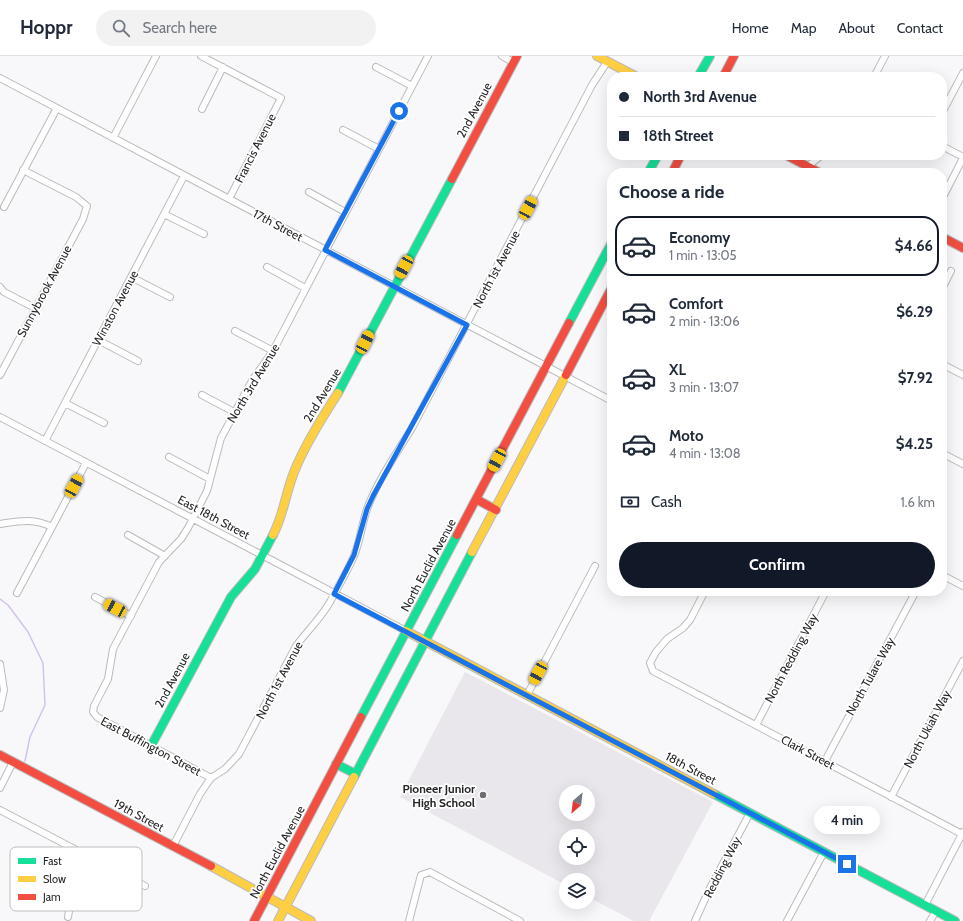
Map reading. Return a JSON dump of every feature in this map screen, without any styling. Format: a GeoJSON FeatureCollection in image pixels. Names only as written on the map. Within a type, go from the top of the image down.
{"type":"FeatureCollection","features":[{"type":"Feature","properties":{"kind":"main road"},"geometry":{"type":"LineString","coordinates":[[597,56],[627,72]]}},
{"type":"Feature","properties":{"kind":"main road"},"geometry":{"type":"LineString","coordinates":[[701,72],[710,56]]}},
{"type":"Feature","properties":{"kind":"main road"},"geometry":{"type":"LineString","coordinates":[[725,72],[734,56]]}},
{"type":"Feature","properties":{"kind":"main road","name":"2nd Avenue"},"geometry":{"type":"LineString","coordinates":[[152,746],[231,597],[255,569],[262,556],[281,519],[296,466],[321,419],[340,392],[515,59]]}},
{"type":"Feature","properties":{"kind":"main road"},"geometry":{"type":"LineString","coordinates":[[793,160],[803,168]]}},
{"type":"Feature","properties":{"kind":"main road"},"geometry":{"type":"LineString","coordinates":[[947,240],[963,248]]}},
{"type":"Feature","properties":{"kind":"main road","name":"North Euclid Avenue"},"geometry":{"type":"LineString","coordinates":[[254,921],[607,251]]}},
{"type":"Feature","properties":{"kind":"main road"},"geometry":{"type":"LineString","coordinates":[[278,921],[496,510],[607,297]]}},
{"type":"Feature","properties":{"kind":"main road"},"geometry":{"type":"LineString","coordinates":[[476,499],[496,510]]}},
{"type":"Feature","properties":{"kind":"main road","name":"East 18th Street"},"geometry":{"type":"LineString","coordinates":[[406,631],[416,637]]}},
{"type":"Feature","properties":{"kind":"main road","name":"18th Street"},"geometry":{"type":"LineString","coordinates":[[416,637],[955,921]]}},
{"type":"Feature","properties":{"kind":"main road","name":"19th Street"},"geometry":{"type":"LineString","coordinates":[[0,755],[312,921]]}},
{"type":"Feature","properties":{"kind":"main road"},"geometry":{"type":"LineString","coordinates":[[336,764],[356,774]]}},
{"type":"Feature","properties":{"kind":"street"},"geometry":{"type":"LineString","coordinates":[[113,138],[156,56]]}},
{"type":"Feature","properties":{"kind":"street"},"geometry":{"type":"LineString","coordinates":[[202,56],[213,59],[223,68],[202,109]]}},
{"type":"Feature","properties":{"kind":"street","name":"North 3rd Avenue"},"geometry":{"type":"LineString","coordinates":[[94,712],[94,706],[108,679],[113,649],[159,562],[181,539],[193,519],[207,491],[221,438],[234,412],[253,379],[273,351],[428,56]]}},
{"type":"Feature","properties":{"kind":"street"},"geometry":{"type":"LineString","coordinates":[[502,56],[515,59]]}},
{"type":"Feature","properties":{"kind":"street"},"geometry":{"type":"LineString","coordinates":[[877,72],[885,56]]}},
{"type":"Feature","properties":{"kind":"street","name":"North 1st Avenue"},"geometry":{"type":"LineString","coordinates":[[173,846],[200,794],[211,778],[225,769],[240,754],[296,646],[305,633],[322,615],[334,594],[354,555],[367,509],[373,496],[467,325],[592,85],[607,62]]}},
{"type":"Feature","properties":{"kind":"street"},"geometry":{"type":"LineString","coordinates":[[376,67],[412,86]]}},
{"type":"Feature","properties":{"kind":"street","name":"Francis Avenue"},"geometry":{"type":"LineString","coordinates":[[223,68],[281,98],[229,199]]}},
{"type":"Feature","properties":{"kind":"street"},"geometry":{"type":"LineString","coordinates":[[947,103],[963,73]]}},
{"type":"Feature","properties":{"kind":"street","name":"17th Street"},"geometry":{"type":"LineString","coordinates":[[0,78],[607,399]]}},
{"type":"Feature","properties":{"kind":"street"},"geometry":{"type":"LineString","coordinates":[[4,207],[57,108]]}},
{"type":"Feature","properties":{"kind":"street"},"geometry":{"type":"LineString","coordinates":[[343,130],[379,149]]}},
{"type":"Feature","properties":{"kind":"street"},"geometry":{"type":"LineString","coordinates":[[947,149],[963,158],[947,188]]}},
{"type":"Feature","properties":{"kind":"street"},"geometry":{"type":"LineString","coordinates":[[808,168],[817,160]]}},
{"type":"Feature","properties":{"kind":"street","name":"Sunnybrook Avenue"},"geometry":{"type":"LineString","coordinates":[[0,375],[83,219],[87,206],[76,197],[23,170]]}},
{"type":"Feature","properties":{"kind":"street","name":"Winston Avenue"},"geometry":{"type":"LineString","coordinates":[[45,441],[184,176]]}},
{"type":"Feature","properties":{"kind":"street"},"geometry":{"type":"LineString","coordinates":[[309,192],[345,212]]}},
{"type":"Feature","properties":{"kind":"street"},"geometry":{"type":"LineString","coordinates":[[164,214],[204,234]]}},
{"type":"Feature","properties":{"kind":"street"},"geometry":{"type":"LineString","coordinates":[[267,267],[305,288]]}},
{"type":"Feature","properties":{"kind":"street"},"geometry":{"type":"LineString","coordinates":[[947,280],[951,272]]}},
{"type":"Feature","properties":{"kind":"street"},"geometry":{"type":"LineString","coordinates":[[131,277],[170,297]]}},
{"type":"Feature","properties":{"kind":"street"},"geometry":{"type":"LineString","coordinates":[[0,287],[4,292],[35,308]]}},
{"type":"Feature","properties":{"kind":"street"},"geometry":{"type":"LineString","coordinates":[[235,331],[273,351]]}},
{"type":"Feature","properties":{"kind":"street"},"geometry":{"type":"LineString","coordinates":[[98,340],[138,361]]}},
{"type":"Feature","properties":{"kind":"street"},"geometry":{"type":"LineString","coordinates":[[947,367],[963,375]]}},
{"type":"Feature","properties":{"kind":"street"},"geometry":{"type":"LineString","coordinates":[[202,395],[234,412]]}},
{"type":"Feature","properties":{"kind":"street"},"geometry":{"type":"LineString","coordinates":[[65,402],[104,423]]}},
{"type":"Feature","properties":{"kind":"street","name":"East 18th Street"},"geometry":{"type":"LineString","coordinates":[[0,417],[406,631]]}},
{"type":"Feature","properties":{"kind":"street"},"geometry":{"type":"LineString","coordinates":[[947,456],[963,464]]}},
{"type":"Feature","properties":{"kind":"street"},"geometry":{"type":"LineString","coordinates":[[169,457],[210,479]]}},
{"type":"Feature","properties":{"kind":"street"},"geometry":{"type":"LineString","coordinates":[[16,593],[86,463]]}},
{"type":"Feature","properties":{"kind":"street"},"geometry":{"type":"LineString","coordinates":[[0,524],[30,520],[40,521],[52,527]]}},
{"type":"Feature","properties":{"kind":"street"},"geometry":{"type":"LineString","coordinates":[[128,535],[166,556]]}},
{"type":"Feature","properties":{"kind":"street"},"geometry":{"type":"LineString","coordinates":[[527,695],[595,566]]}},
{"type":"Feature","properties":{"kind":"street"},"geometry":{"type":"LineString","coordinates":[[947,578],[963,586]]}},
{"type":"Feature","properties":{"kind":"street","name":"Clark Street"},"geometry":{"type":"LineString","coordinates":[[702,596],[690,620],[683,628],[667,639],[656,652],[650,663],[653,671],[825,760],[891,797],[963,833]]}},
{"type":"Feature","properties":{"kind":"street","name":"North Redding Way"},"geometry":{"type":"LineString","coordinates":[[756,725],[823,596]]}},
{"type":"Feature","properties":{"kind":"street","name":"North Tulare Way"},"geometry":{"type":"LineString","coordinates":[[825,760],[913,596]]}},
{"type":"Feature","properties":{"kind":"street"},"geometry":{"type":"LineString","coordinates":[[94,597],[131,616]]}},
{"type":"Feature","properties":{"kind":"street","name":"North Ukiah Way"},"geometry":{"type":"LineString","coordinates":[[891,797],[963,661]]}},
{"type":"Feature","properties":{"kind":"street"},"geometry":{"type":"LineString","coordinates":[[0,664],[4,690],[0,708]]}},
{"type":"Feature","properties":{"kind":"street","name":"East Buffington Street"},"geometry":{"type":"LineString","coordinates":[[94,712],[97,717],[211,778]]}},
{"type":"Feature","properties":{"kind":"street"},"geometry":{"type":"LineString","coordinates":[[0,788],[13,762]]}},
{"type":"Feature","properties":{"kind":"street"},"geometry":{"type":"LineString","coordinates":[[0,810],[71,847]]}},
{"type":"Feature","properties":{"kind":"street","name":"Redding Way"},"geometry":{"type":"LineString","coordinates":[[695,921],[709,890],[750,813]]}},
{"type":"Feature","properties":{"kind":"street"},"geometry":{"type":"LineString","coordinates":[[925,905],[963,833]]}},
{"type":"Feature","properties":{"kind":"street"},"geometry":{"type":"LineString","coordinates":[[787,921],[824,852]]}},
{"type":"Feature","properties":{"kind":"street"},"geometry":{"type":"LineString","coordinates":[[409,921],[419,880],[421,875],[425,872],[435,875],[520,921]]}},
{"type":"Feature","properties":{"kind":"street"},"geometry":{"type":"LineString","coordinates":[[68,917],[69,911]]}},
{"type":"Feature","properties":{"kind":"street"},"geometry":{"type":"LineString","coordinates":[[930,921],[936,911]]}},
{"type":"Feature","properties":{"kind":"shaded area","name":"Pioneer Junior High School"},"geometry":{"type":"Polygon","coordinates":[[[465,672],[713,802],[649,921],[634,921],[595,901],[595,873],[559,873],[559,881],[400,797],[465,672]]]}},
{"type":"Feature","properties":{"kind":"waterway"},"geometry":{"type":"LineString","coordinates":[[0,599],[8,605],[28,632],[43,663],[45,705],[30,737],[25,761]]}},
{"type":"Feature","properties":{"kind":"traffic: fast"},"geometry":{"type":"LineString","coordinates":[[701,72],[710,56]]}},
{"type":"Feature","properties":{"kind":"traffic: fast"},"geometry":{"type":"LineString","coordinates":[[651,168],[655,160]]}},
{"type":"Feature","properties":{"kind":"traffic: fast"},"geometry":{"type":"LineString","coordinates":[[338,393],[452,179]]}},
{"type":"Feature","properties":{"kind":"traffic: fast"},"geometry":{"type":"LineString","coordinates":[[569,323],[607,251]]}},
{"type":"Feature","properties":{"kind":"traffic: fast"},"geometry":{"type":"LineString","coordinates":[[151,746],[231,597],[255,569],[273,535]]}},
{"type":"Feature","properties":{"kind":"traffic: fast"},"geometry":{"type":"LineString","coordinates":[[361,717],[457,535]]}},
{"type":"Feature","properties":{"kind":"traffic: fast"},"geometry":{"type":"LineString","coordinates":[[354,777],[472,552]]}},
{"type":"Feature","properties":{"kind":"traffic: fast"},"geometry":{"type":"LineString","coordinates":[[336,764],[356,774]]}},
{"type":"Feature","properties":{"kind":"traffic: fast"},"geometry":{"type":"LineString","coordinates":[[714,794],[955,921]]}},
{"type":"Feature","properties":{"kind":"traffic: slow"},"geometry":{"type":"LineString","coordinates":[[597,56],[627,72]]}},
{"type":"Feature","properties":{"kind":"traffic: slow"},"geometry":{"type":"LineString","coordinates":[[472,552],[566,375]]}},
{"type":"Feature","properties":{"kind":"traffic: slow"},"geometry":{"type":"LineString","coordinates":[[273,535],[297,465],[316,428],[338,393]]}},
{"type":"Feature","properties":{"kind":"traffic: slow"},"geometry":{"type":"LineString","coordinates":[[406,631],[714,794]]}},
{"type":"Feature","properties":{"kind":"traffic: slow"},"geometry":{"type":"LineString","coordinates":[[278,921],[354,777]]}},
{"type":"Feature","properties":{"kind":"traffic: slow"},"geometry":{"type":"LineString","coordinates":[[211,866],[311,921]]}},
{"type":"Feature","properties":{"kind":"traffic: jam"},"geometry":{"type":"LineString","coordinates":[[452,179],[517,56]]}},
{"type":"Feature","properties":{"kind":"traffic: jam"},"geometry":{"type":"LineString","coordinates":[[726,72],[734,56]]}},
{"type":"Feature","properties":{"kind":"traffic: jam"},"geometry":{"type":"LineString","coordinates":[[674,168],[678,160]]}},
{"type":"Feature","properties":{"kind":"traffic: jam"},"geometry":{"type":"LineString","coordinates":[[795,160],[811,168]]}},
{"type":"Feature","properties":{"kind":"traffic: jam"},"geometry":{"type":"LineString","coordinates":[[947,240],[963,248]]}},
{"type":"Feature","properties":{"kind":"traffic: jam"},"geometry":{"type":"LineString","coordinates":[[566,375],[607,297]]}},
{"type":"Feature","properties":{"kind":"traffic: jam"},"geometry":{"type":"LineString","coordinates":[[457,535],[569,323]]}},
{"type":"Feature","properties":{"kind":"traffic: jam"},"geometry":{"type":"LineString","coordinates":[[476,499],[496,510]]}},
{"type":"Feature","properties":{"kind":"traffic: jam"},"geometry":{"type":"LineString","coordinates":[[254,921],[361,717]]}},
{"type":"Feature","properties":{"kind":"traffic: jam"},"geometry":{"type":"LineString","coordinates":[[0,755],[211,866]]}},
{"type":"Feature","properties":{"kind":"place","name":"Pioneer Junior High School"},"geometry":{"type":"Point","coordinates":[483,795]}},
{"type":"Feature","properties":{"kind":"route"},"geometry":{"type":"LineString","coordinates":[[399,111],[325,250],[467,325],[412,428],[394,456],[373,496],[367,509],[354,555],[334,594],[847,864]]}}]}
